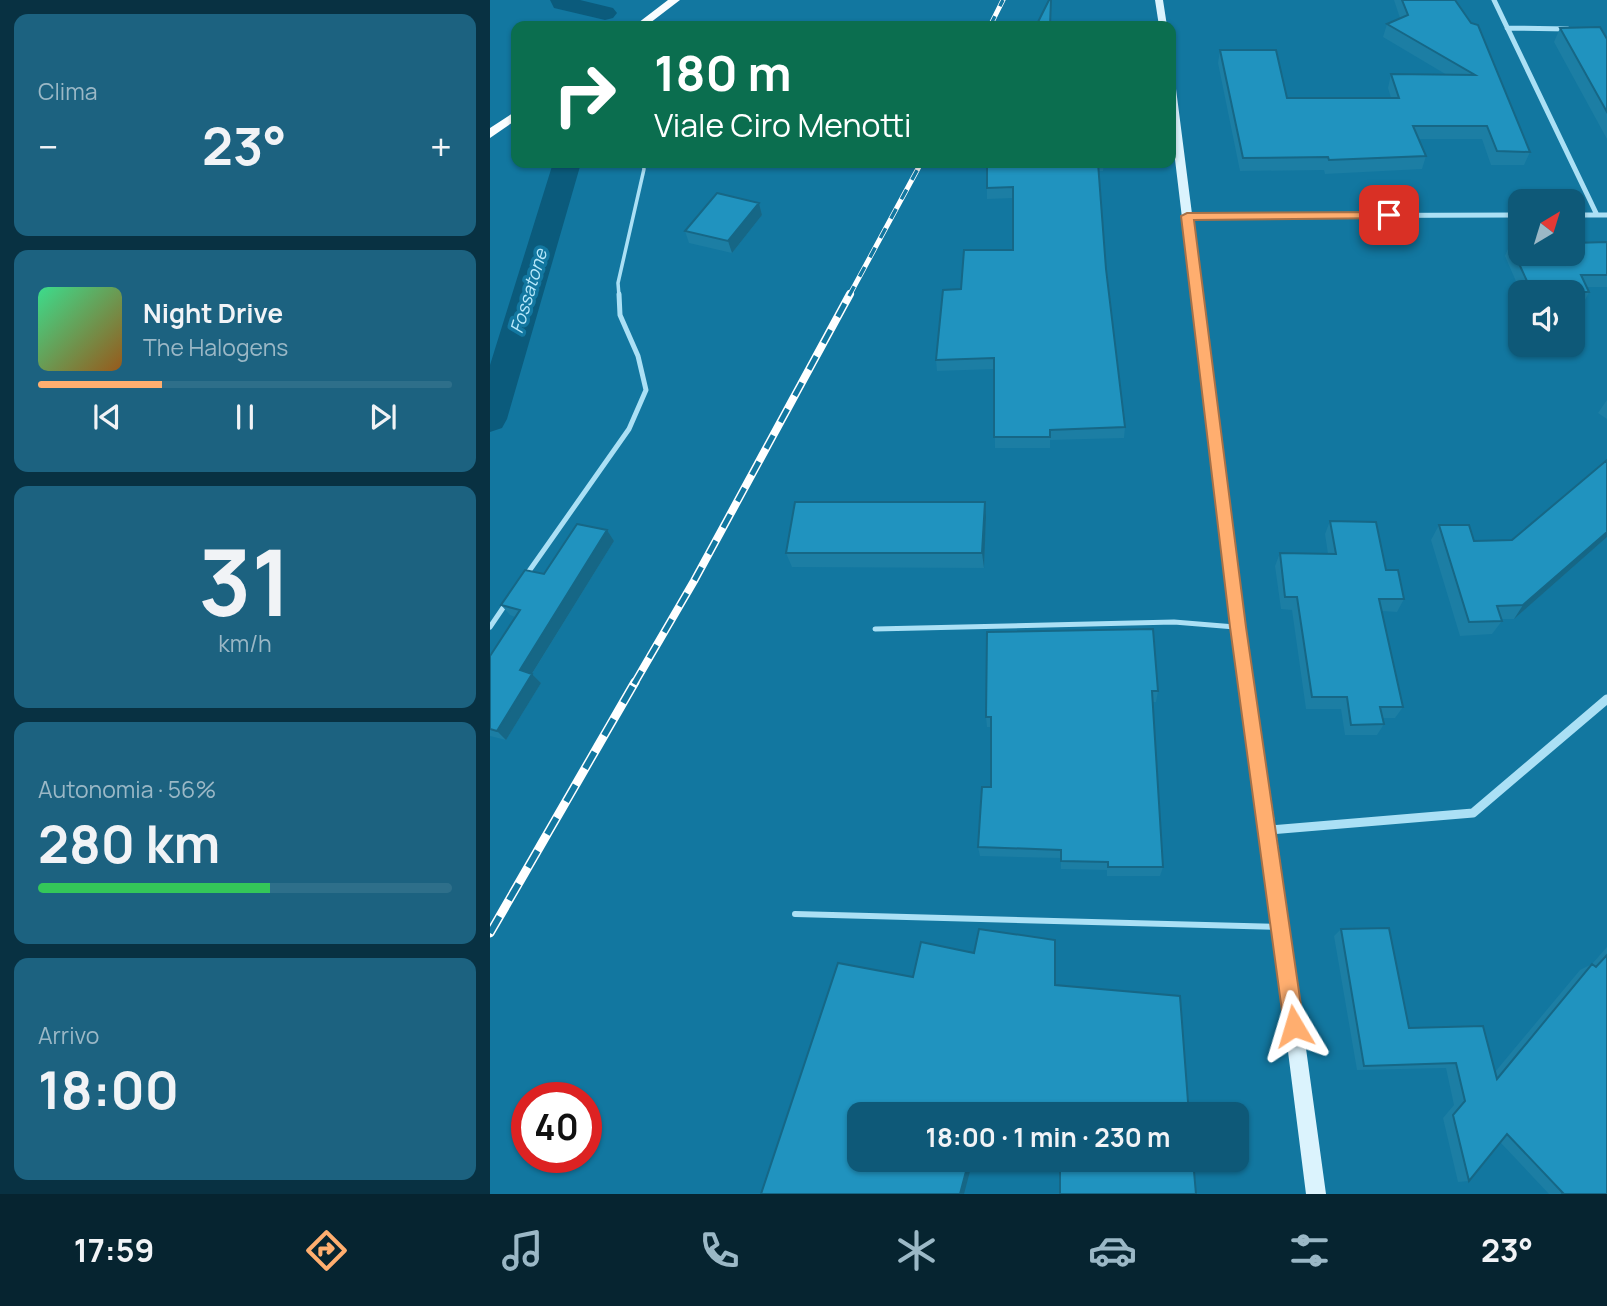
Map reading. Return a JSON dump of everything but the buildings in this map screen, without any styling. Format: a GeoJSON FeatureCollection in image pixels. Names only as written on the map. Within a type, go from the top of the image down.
{"type":"FeatureCollection","features":[{"type":"Feature","properties":{"kind":"main road"},"geometry":{"type":"LineString","coordinates":[[651,21],[675,0]]}},
{"type":"Feature","properties":{"kind":"main road"},"geometry":{"type":"LineString","coordinates":[[490,134],[511,119]]}},
{"type":"Feature","properties":{"kind":"street"},"geometry":{"type":"LineString","coordinates":[[1159,0],[1162,21]]}},
{"type":"Feature","properties":{"kind":"street"},"geometry":{"type":"LineString","coordinates":[[1494,0],[1597,215]]}},
{"type":"Feature","properties":{"kind":"street"},"geometry":{"type":"LineString","coordinates":[[1507,27],[1570,29]]}},
{"type":"Feature","properties":{"kind":"street"},"geometry":{"type":"LineString","coordinates":[[1176,129],[1238,627],[1316,1194]]}},
{"type":"Feature","properties":{"kind":"street"},"geometry":{"type":"LineString","coordinates":[[1187,216],[1508,215]]}},
{"type":"Feature","properties":{"kind":"street"},"geometry":{"type":"LineString","coordinates":[[1586,215],[1607,215]]}},
{"type":"Feature","properties":{"kind":"street"},"geometry":{"type":"LineString","coordinates":[[1268,830],[1473,813],[1607,699]]}},
{"type":"Feature","properties":{"kind":"lane"},"geometry":{"type":"LineString","coordinates":[[521,583],[629,429],[646,390],[638,356],[620,316],[618,283],[644,168]]}},
{"type":"Feature","properties":{"kind":"lane"},"geometry":{"type":"LineString","coordinates":[[490,627],[513,594]]}},
{"type":"Feature","properties":{"kind":"lane"},"geometry":{"type":"LineString","coordinates":[[874,629],[1174,622],[1238,627]]}},
{"type":"Feature","properties":{"kind":"lane"},"geometry":{"type":"LineString","coordinates":[[795,914],[1281,927]]}},
{"type":"Feature","properties":{"kind":"waterway"},"geometry":{"type":"LineString","coordinates":[[562,0],[562,3],[605,13]]}},
{"type":"Feature","properties":{"kind":"waterway","name":"Fossatone"},"geometry":{"type":"LineString","coordinates":[[490,419],[565,168]]}},
{"type":"Feature","properties":{"kind":"railway"},"geometry":{"type":"LineString","coordinates":[[992,21],[1003,0]]}},
{"type":"Feature","properties":{"kind":"railway"},"geometry":{"type":"LineString","coordinates":[[849,296],[918,168]]}},
{"type":"Feature","properties":{"kind":"railway"},"geometry":{"type":"LineString","coordinates":[[634,684],[694,581],[850,294]]}},
{"type":"Feature","properties":{"kind":"railway"},"geometry":{"type":"LineString","coordinates":[[490,933],[635,682]]}},
{"type":"Feature","properties":{"kind":"route"},"geometry":{"type":"LineString","coordinates":[[1294,1026],[1238,627],[1187,216],[1389,215]]}}]}
